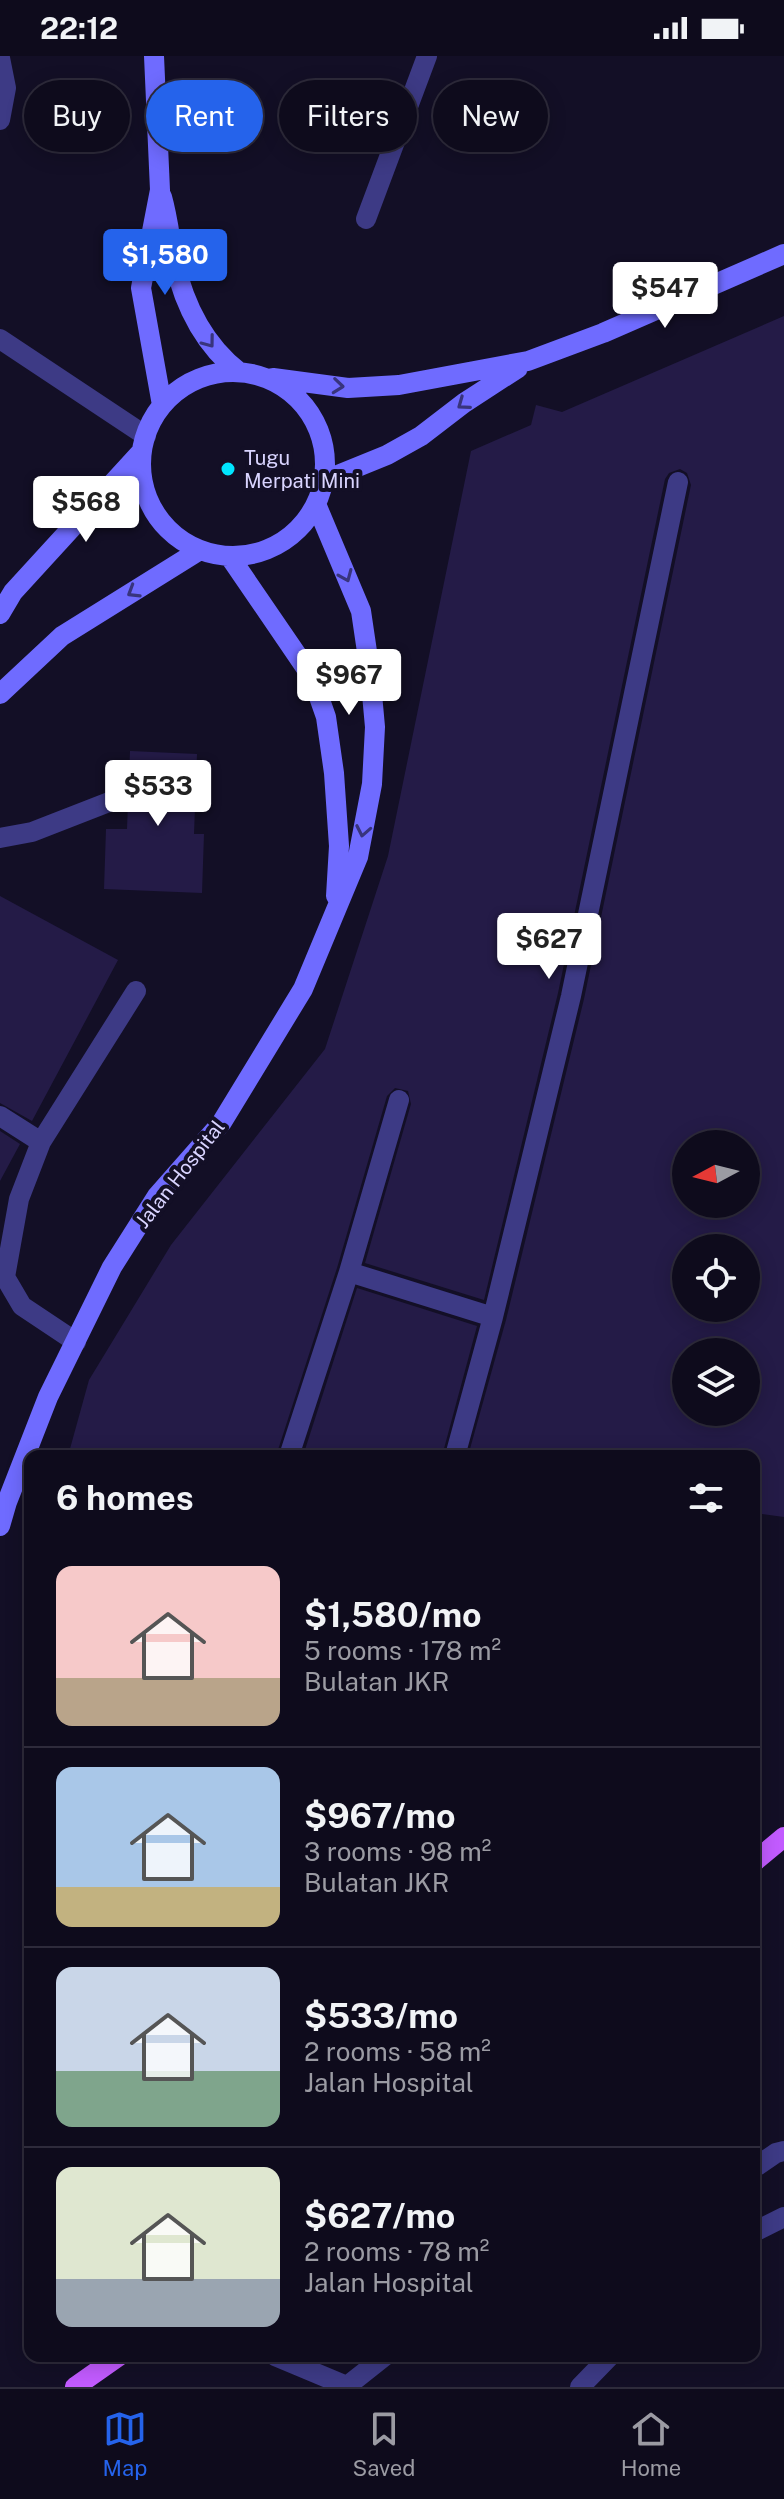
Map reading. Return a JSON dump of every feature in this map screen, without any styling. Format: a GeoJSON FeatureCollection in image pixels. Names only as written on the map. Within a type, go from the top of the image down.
{"type":"FeatureCollection","features":[{"type":"Feature","properties":{"kind":"main road"},"geometry":{"type":"LineString","coordinates":[[154,56],[160,190],[141,288],[162,405]]}},
{"type":"Feature","properties":{"kind":"main road"},"geometry":{"type":"LineString","coordinates":[[160,190],[167,212],[174,261],[195,320],[219,356],[239,372]]}},
{"type":"Feature","properties":{"kind":"main road"},"geometry":{"type":"LineString","coordinates":[[0,614],[13,592],[144,443],[162,405],[183,386],[210,374],[239,372],[348,388],[399,385],[528,361],[603,333],[784,254]]}},
{"type":"Feature","properties":{"kind":"main road"},"geometry":{"type":"LineString","coordinates":[[323,481],[387,455],[421,436],[528,361]]}},
{"type":"Feature","properties":{"kind":"main road"},"geometry":{"type":"LineString","coordinates":[[144,443],[142,482],[153,511],[173,535],[200,550],[230,557],[256,554],[281,543],[301,526],[316,504],[323,481],[324,454],[318,428],[304,405],[284,388],[261,376]]}},
{"type":"Feature","properties":{"kind":"main road","name":"Jalan Hospital"},"geometry":{"type":"LineString","coordinates":[[25,1450],[112,1267],[157,1196],[222,1122],[303,989],[358,857],[372,784],[375,727],[361,611],[316,504]]}},
{"type":"Feature","properties":{"kind":"main road"},"geometry":{"type":"LineString","coordinates":[[0,694],[62,636],[200,550]]}},
{"type":"Feature","properties":{"kind":"main road"},"geometry":{"type":"LineString","coordinates":[[230,557],[312,677],[326,717],[339,846],[334,916]]}},
{"type":"Feature","properties":{"kind":"main road","name":"Jalan Hospital"},"geometry":{"type":"LineString","coordinates":[[0,1526],[3,1502],[24,1453]]}},
{"type":"Feature","properties":{"kind":"main road"},"geometry":{"type":"LineString","coordinates":[[760,1857],[784,1837]]}},
{"type":"Feature","properties":{"kind":"main road"},"geometry":{"type":"LineString","coordinates":[[75,2387],[110,2362]]}},
{"type":"Feature","properties":{"kind":"street"},"geometry":{"type":"LineString","coordinates":[[366,219],[427,56]]}},
{"type":"Feature","properties":{"kind":"street"},"geometry":{"type":"LineString","coordinates":[[0,58],[6,88],[0,120]]}},
{"type":"Feature","properties":{"kind":"street"},"geometry":{"type":"LineString","coordinates":[[0,339],[144,443]]}},
{"type":"Feature","properties":{"kind":"street"},"geometry":{"type":"LineString","coordinates":[[457,1450],[493,1317],[571,996],[678,482]]}},
{"type":"Feature","properties":{"kind":"street"},"geometry":{"type":"LineString","coordinates":[[2,842],[109,802]]}},
{"type":"Feature","properties":{"kind":"street"},"geometry":{"type":"LineString","coordinates":[[76,1342],[22,1306],[5,1277],[19,1199],[41,1142],[136,991]]}},
{"type":"Feature","properties":{"kind":"street"},"geometry":{"type":"LineString","coordinates":[[291,1450],[349,1272],[399,1100]]}},
{"type":"Feature","properties":{"kind":"street"},"geometry":{"type":"LineString","coordinates":[[0,1116],[41,1142]]}},
{"type":"Feature","properties":{"kind":"street"},"geometry":{"type":"LineString","coordinates":[[349,1272],[493,1317]]}},
{"type":"Feature","properties":{"kind":"street"},"geometry":{"type":"LineString","coordinates":[[760,2164],[784,2151]]}},
{"type":"Feature","properties":{"kind":"street"},"geometry":{"type":"LineString","coordinates":[[760,2229],[784,2217]]}},
{"type":"Feature","properties":{"kind":"street"},"geometry":{"type":"LineString","coordinates":[[289,2362],[348,2387],[378,2362]]}},
{"type":"Feature","properties":{"kind":"street"},"geometry":{"type":"LineString","coordinates":[[580,2387],[604,2362]]}},
{"type":"Feature","properties":{"kind":"building"},"geometry":{"type":"Polygon","coordinates":[[[784,316],[784,1517],[760,1514],[760,1450],[470,1450],[506,1320],[584,999],[691,485],[687,473],[680,469],[669,473],[665,479],[558,993],[484,1300],[365,1263],[411,1104],[408,1091],[395,1088],[387,1096],[337,1268],[278,1450],[70,1450],[89,1380],[171,1245],[325,1049],[388,856],[471,451],[531,425],[536,405],[562,412],[784,316]]]}},
{"type":"Feature","properties":{"kind":"building"},"geometry":{"type":"Polygon","coordinates":[[[130,751],[197,754],[194,834],[204,834],[202,893],[104,889],[106,829],[127,829],[130,751]]]}},
{"type":"Feature","properties":{"kind":"building"},"geometry":{"type":"Polygon","coordinates":[[[0,896],[118,960],[32,1121],[0,1103],[0,896]]]}},
{"type":"Feature","properties":{"kind":"building"},"geometry":{"type":"Polygon","coordinates":[[[0,1131],[20,1144],[0,1181],[0,1131]]]}},
{"type":"Feature","properties":{"kind":"building"},"geometry":{"type":"Polygon","coordinates":[[[357,1288],[477,1326],[444,1450],[305,1450],[357,1288]]]}},
{"type":"Feature","properties":{"kind":"place","name":"Tugu Merpati Mini"},"geometry":{"type":"Point","coordinates":[228,469]}}]}
